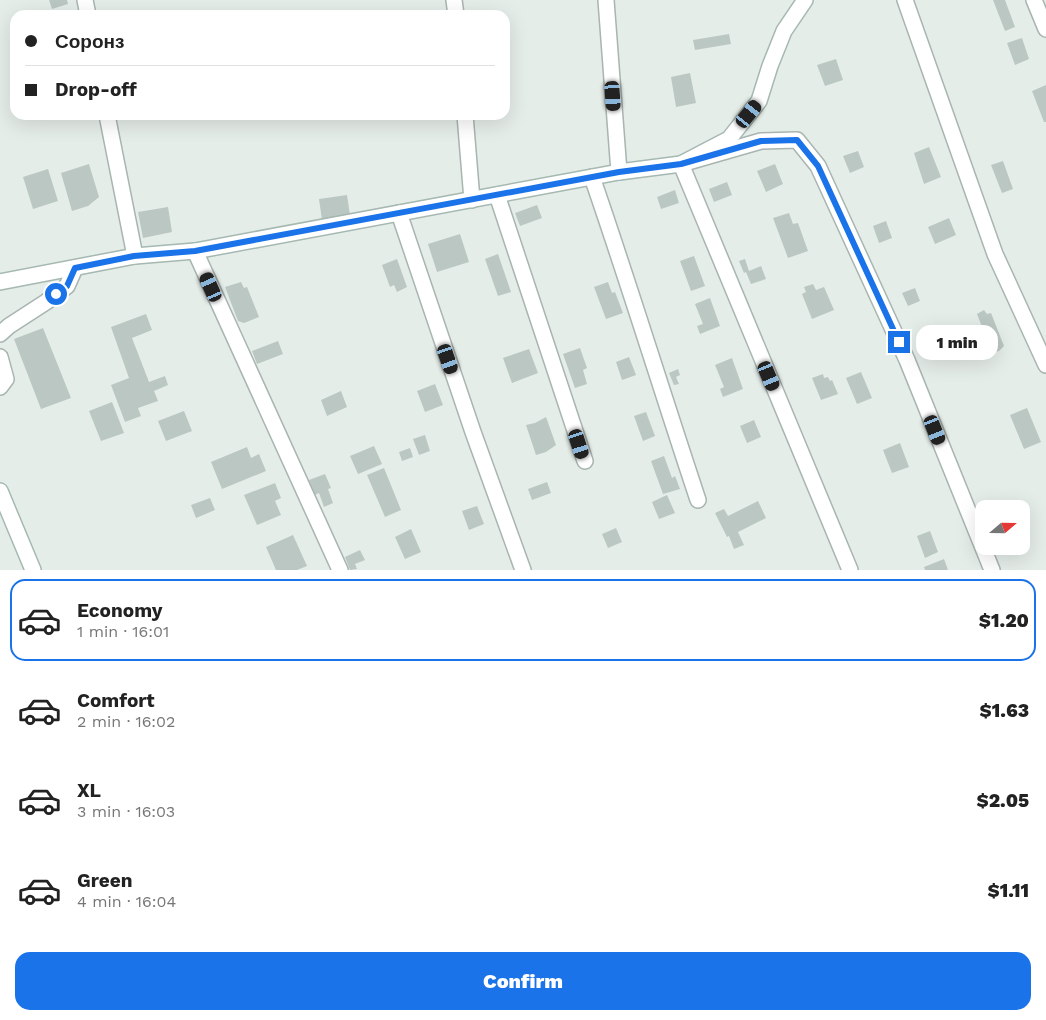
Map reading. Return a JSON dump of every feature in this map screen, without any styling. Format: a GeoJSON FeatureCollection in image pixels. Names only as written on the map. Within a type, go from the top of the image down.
{"type":"FeatureCollection","features":[{"type":"Feature","properties":{"kind":"street"},"geometry":{"type":"LineString","coordinates":[[606,0],[619,172]]}},
{"type":"Feature","properties":{"kind":"street"},"geometry":{"type":"LineString","coordinates":[[681,164],[729,139],[759,101],[784,31],[805,0]]}},
{"type":"Feature","properties":{"kind":"street"},"geometry":{"type":"LineString","coordinates":[[905,0],[995,254],[1046,365]]}},
{"type":"Feature","properties":{"kind":"street"},"geometry":{"type":"LineString","coordinates":[[1034,0],[1046,29]]}},
{"type":"Feature","properties":{"kind":"street"},"geometry":{"type":"LineString","coordinates":[[108,120],[134,256]]}},
{"type":"Feature","properties":{"kind":"street"},"geometry":{"type":"LineString","coordinates":[[465,120],[472,200]]}},
{"type":"Feature","properties":{"kind":"street"},"geometry":{"type":"LineString","coordinates":[[0,282],[134,256],[195,251],[619,172],[681,164],[761,141],[797,140],[818,166],[907,360],[992,570]]}},
{"type":"Feature","properties":{"kind":"street"},"geometry":{"type":"LineString","coordinates":[[681,164],[850,570]]}},
{"type":"Feature","properties":{"kind":"street"},"geometry":{"type":"LineString","coordinates":[[592,177],[629,284],[658,382],[698,500]]}},
{"type":"Feature","properties":{"kind":"street"},"geometry":{"type":"LineString","coordinates":[[497,195],[585,461]]}},
{"type":"Feature","properties":{"kind":"street"},"geometry":{"type":"LineString","coordinates":[[400,213],[473,432],[523,570]]}},
{"type":"Feature","properties":{"kind":"street"},"geometry":{"type":"LineString","coordinates":[[195,251],[340,570]]}},
{"type":"Feature","properties":{"kind":"street"},"geometry":{"type":"LineString","coordinates":[[0,334],[67,286],[75,268]]}},
{"type":"Feature","properties":{"kind":"street"},"geometry":{"type":"LineString","coordinates":[[0,357],[6,379],[0,387]]}},
{"type":"Feature","properties":{"kind":"street"},"geometry":{"type":"LineString","coordinates":[[1,494],[33,570]]}},
{"type":"Feature","properties":{"kind":"building"},"geometry":{"type":"Polygon","coordinates":[[[49,0],[67,0],[68,4],[52,9],[49,0]]]}},
{"type":"Feature","properties":{"kind":"building"},"geometry":{"type":"Polygon","coordinates":[[[993,0],[1005,0],[1015,27],[1005,31],[993,0]]]}},
{"type":"Feature","properties":{"kind":"building"},"geometry":{"type":"Polygon","coordinates":[[[729,34],[731,44],[695,50],[693,40],[729,34]]]}},
{"type":"Feature","properties":{"kind":"building"},"geometry":{"type":"Polygon","coordinates":[[[1022,38],[1029,59],[1015,65],[1007,43],[1022,38]]]}},
{"type":"Feature","properties":{"kind":"building"},"geometry":{"type":"Polygon","coordinates":[[[836,59],[843,80],[825,86],[817,65],[836,59]]]}},
{"type":"Feature","properties":{"kind":"building"},"geometry":{"type":"Polygon","coordinates":[[[690,73],[696,103],[676,107],[671,77],[690,73]]]}},
{"type":"Feature","properties":{"kind":"building"},"geometry":{"type":"Polygon","coordinates":[[[1046,85],[1046,122],[1044,122],[1032,91],[1046,85]]]}},
{"type":"Feature","properties":{"kind":"building"},"geometry":{"type":"Polygon","coordinates":[[[929,147],[941,177],[924,184],[914,153],[929,147]]]}},
{"type":"Feature","properties":{"kind":"building"},"geometry":{"type":"Polygon","coordinates":[[[858,151],[864,167],[850,173],[843,156],[858,151]]]}},
{"type":"Feature","properties":{"kind":"building"},"geometry":{"type":"Polygon","coordinates":[[[1003,161],[1013,189],[1002,193],[991,165],[1003,161]]]}},
{"type":"Feature","properties":{"kind":"building"},"geometry":{"type":"Polygon","coordinates":[[[89,164],[99,197],[88,206],[72,211],[61,173],[89,164]]]}},
{"type":"Feature","properties":{"kind":"building"},"geometry":{"type":"Polygon","coordinates":[[[775,164],[783,184],[766,192],[757,171],[775,164]]]}},
{"type":"Feature","properties":{"kind":"building"},"geometry":{"type":"Polygon","coordinates":[[[48,169],[58,201],[33,209],[23,177],[48,169]]]}},
{"type":"Feature","properties":{"kind":"building"},"geometry":{"type":"Polygon","coordinates":[[[727,182],[732,195],[714,202],[709,189],[727,182]]]}},
{"type":"Feature","properties":{"kind":"building"},"geometry":{"type":"Polygon","coordinates":[[[675,190],[679,203],[661,209],[657,197],[675,190]]]}},
{"type":"Feature","properties":{"kind":"building"},"geometry":{"type":"Polygon","coordinates":[[[347,195],[350,215],[322,220],[319,199],[347,195]]]}},
{"type":"Feature","properties":{"kind":"building"},"geometry":{"type":"Polygon","coordinates":[[[537,205],[542,218],[520,226],[515,213],[537,205]]]}},
{"type":"Feature","properties":{"kind":"building"},"geometry":{"type":"Polygon","coordinates":[[[168,207],[172,232],[143,238],[138,212],[168,207]]]}},
{"type":"Feature","properties":{"kind":"building"},"geometry":{"type":"Polygon","coordinates":[[[789,213],[793,224],[798,223],[808,251],[788,258],[773,218],[789,213]]]}},
{"type":"Feature","properties":{"kind":"building"},"geometry":{"type":"Polygon","coordinates":[[[949,218],[956,235],[935,244],[928,227],[949,218]]]}},
{"type":"Feature","properties":{"kind":"building"},"geometry":{"type":"Polygon","coordinates":[[[886,221],[892,238],[879,243],[873,226],[886,221]]]}},
{"type":"Feature","properties":{"kind":"building"},"geometry":{"type":"Polygon","coordinates":[[[460,234],[469,262],[437,272],[428,244],[460,234]]]}},
{"type":"Feature","properties":{"kind":"building"},"geometry":{"type":"Polygon","coordinates":[[[498,254],[511,292],[498,296],[485,259],[498,254]]]}},
{"type":"Feature","properties":{"kind":"building"},"geometry":{"type":"Polygon","coordinates":[[[694,256],[705,286],[691,291],[680,261],[694,256]]]}},
{"type":"Feature","properties":{"kind":"building"},"geometry":{"type":"Polygon","coordinates":[[[397,259],[407,287],[397,292],[394,285],[390,287],[382,265],[397,259]]]}},
{"type":"Feature","properties":{"kind":"building"},"geometry":{"type":"Polygon","coordinates":[[[745,259],[749,271],[761,266],[766,279],[751,284],[739,261],[745,259]]]}},
{"type":"Feature","properties":{"kind":"building"},"geometry":{"type":"Polygon","coordinates":[[[241,282],[244,288],[247,287],[259,317],[244,323],[238,321],[225,287],[241,282]]]}},
{"type":"Feature","properties":{"kind":"building"},"geometry":{"type":"Polygon","coordinates":[[[608,282],[612,293],[615,292],[623,313],[606,319],[594,287],[608,282]]]}},
{"type":"Feature","properties":{"kind":"building"},"geometry":{"type":"Polygon","coordinates":[[[813,284],[816,290],[824,287],[834,310],[812,319],[802,294],[806,292],[804,287],[813,284]]]}},
{"type":"Feature","properties":{"kind":"building"},"geometry":{"type":"Polygon","coordinates":[[[915,288],[920,301],[908,306],[902,293],[915,288]]]}},
{"type":"Feature","properties":{"kind":"building"},"geometry":{"type":"Polygon","coordinates":[[[710,298],[720,326],[700,334],[697,326],[703,324],[695,304],[710,298]]]}},
{"type":"Feature","properties":{"kind":"building"},"geometry":{"type":"Polygon","coordinates":[[[984,310],[987,314],[991,313],[1004,346],[999,351],[992,353],[977,314],[984,310]]]}},
{"type":"Feature","properties":{"kind":"building"},"geometry":{"type":"Polygon","coordinates":[[[146,314],[152,330],[132,338],[149,382],[165,376],[168,385],[154,391],[158,401],[138,408],[141,416],[125,422],[111,385],[129,378],[111,327],[146,314]]]}},
{"type":"Feature","properties":{"kind":"building"},"geometry":{"type":"Polygon","coordinates":[[[43,328],[71,398],[41,409],[14,339],[43,328]]]}},
{"type":"Feature","properties":{"kind":"building"},"geometry":{"type":"Polygon","coordinates":[[[278,341],[283,354],[257,364],[252,351],[278,341]]]}},
{"type":"Feature","properties":{"kind":"building"},"geometry":{"type":"Polygon","coordinates":[[[580,348],[587,368],[583,370],[587,384],[575,388],[563,354],[580,348]]]}},
{"type":"Feature","properties":{"kind":"building"},"geometry":{"type":"Polygon","coordinates":[[[529,349],[538,373],[512,383],[503,358],[529,349]]]}},
{"type":"Feature","properties":{"kind":"building"},"geometry":{"type":"Polygon","coordinates":[[[629,357],[636,375],[622,380],[616,362],[629,357]]]}},
{"type":"Feature","properties":{"kind":"building"},"geometry":{"type":"Polygon","coordinates":[[[732,358],[743,389],[723,397],[720,389],[724,387],[715,365],[732,358]]]}},
{"type":"Feature","properties":{"kind":"building"},"geometry":{"type":"Polygon","coordinates":[[[678,369],[680,375],[676,377],[679,384],[674,385],[669,373],[678,369]]]}},
{"type":"Feature","properties":{"kind":"building"},"geometry":{"type":"Polygon","coordinates":[[[861,372],[872,398],[857,404],[846,378],[861,372]]]}},
{"type":"Feature","properties":{"kind":"building"},"geometry":{"type":"Polygon","coordinates":[[[823,374],[824,378],[828,377],[830,381],[832,380],[838,394],[821,400],[812,378],[823,374]]]}},
{"type":"Feature","properties":{"kind":"building"},"geometry":{"type":"Polygon","coordinates":[[[435,384],[443,405],[425,412],[417,391],[435,384]]]}},
{"type":"Feature","properties":{"kind":"building"},"geometry":{"type":"Polygon","coordinates":[[[341,391],[347,407],[327,416],[321,400],[341,391]]]}},
{"type":"Feature","properties":{"kind":"building"},"geometry":{"type":"Polygon","coordinates":[[[112,402],[124,433],[101,441],[89,411],[112,402]]]}},
{"type":"Feature","properties":{"kind":"building"},"geometry":{"type":"Polygon","coordinates":[[[1027,408],[1041,442],[1024,449],[1010,415],[1027,408]]]}},
{"type":"Feature","properties":{"kind":"building"},"geometry":{"type":"Polygon","coordinates":[[[184,411],[192,431],[166,441],[158,421],[184,411]]]}},
{"type":"Feature","properties":{"kind":"building"},"geometry":{"type":"Polygon","coordinates":[[[646,412],[655,436],[643,441],[634,416],[646,412]]]}},
{"type":"Feature","properties":{"kind":"building"},"geometry":{"type":"Polygon","coordinates":[[[546,417],[556,445],[546,452],[536,455],[526,425],[546,417]]]}},
{"type":"Feature","properties":{"kind":"building"},"geometry":{"type":"Polygon","coordinates":[[[754,420],[761,437],[747,443],[740,426],[754,420]]]}},
{"type":"Feature","properties":{"kind":"building"},"geometry":{"type":"Polygon","coordinates":[[[425,435],[430,451],[419,455],[413,439],[425,435]]]}},
{"type":"Feature","properties":{"kind":"building"},"geometry":{"type":"Polygon","coordinates":[[[900,443],[909,467],[892,473],[883,450],[900,443]]]}},
{"type":"Feature","properties":{"kind":"building"},"geometry":{"type":"Polygon","coordinates":[[[374,446],[382,464],[358,474],[350,456],[374,446]]]}},
{"type":"Feature","properties":{"kind":"building"},"geometry":{"type":"Polygon","coordinates":[[[247,447],[251,458],[259,454],[266,471],[222,489],[211,462],[247,447]]]}},
{"type":"Feature","properties":{"kind":"building"},"geometry":{"type":"Polygon","coordinates":[[[410,448],[413,457],[402,461],[399,452],[410,448]]]}},
{"type":"Feature","properties":{"kind":"building"},"geometry":{"type":"Polygon","coordinates":[[[664,456],[672,478],[675,476],[680,489],[663,494],[651,461],[664,456]]]}},
{"type":"Feature","properties":{"kind":"building"},"geometry":{"type":"Polygon","coordinates":[[[384,468],[401,510],[385,517],[367,475],[384,468]]]}},
{"type":"Feature","properties":{"kind":"building"},"geometry":{"type":"Polygon","coordinates":[[[325,474],[331,488],[328,489],[333,503],[324,507],[319,493],[315,495],[309,480],[325,474]]]}},
{"type":"Feature","properties":{"kind":"building"},"geometry":{"type":"Polygon","coordinates":[[[547,482],[551,493],[532,500],[528,489],[547,482]]]}},
{"type":"Feature","properties":{"kind":"building"},"geometry":{"type":"Polygon","coordinates":[[[275,483],[281,498],[275,501],[281,515],[257,525],[244,495],[275,483]]]}},
{"type":"Feature","properties":{"kind":"building"},"geometry":{"type":"Polygon","coordinates":[[[667,495],[675,513],[659,519],[652,502],[667,495]]]}},
{"type":"Feature","properties":{"kind":"building"},"geometry":{"type":"Polygon","coordinates":[[[210,498],[215,510],[196,518],[191,505],[210,498]]]}},
{"type":"Feature","properties":{"kind":"building"},"geometry":{"type":"Polygon","coordinates":[[[758,501],[766,518],[738,532],[744,545],[734,549],[729,536],[727,537],[715,513],[724,509],[728,516],[758,501]]]}},
{"type":"Feature","properties":{"kind":"building"},"geometry":{"type":"Polygon","coordinates":[[[477,506],[484,524],[469,530],[462,511],[477,506]]]}},
{"type":"Feature","properties":{"kind":"building"},"geometry":{"type":"Polygon","coordinates":[[[616,528],[622,542],[608,548],[602,534],[616,528]]]}},
{"type":"Feature","properties":{"kind":"building"},"geometry":{"type":"Polygon","coordinates":[[[411,529],[421,552],[405,559],[395,537],[411,529]]]}},
{"type":"Feature","properties":{"kind":"building"},"geometry":{"type":"Polygon","coordinates":[[[930,531],[938,552],[925,558],[917,536],[930,531]]]}},
{"type":"Feature","properties":{"kind":"building"},"geometry":{"type":"Polygon","coordinates":[[[293,535],[307,566],[297,570],[276,570],[266,547],[293,535]]]}},
{"type":"Feature","properties":{"kind":"building"},"geometry":{"type":"Polygon","coordinates":[[[360,550],[365,560],[355,564],[357,569],[350,570],[345,557],[360,550]]]}},
{"type":"Feature","properties":{"kind":"building"},"geometry":{"type":"Polygon","coordinates":[[[944,559],[948,570],[925,570],[924,567],[944,559]]]}},
{"type":"Feature","properties":{"kind":"route"},"geometry":{"type":"LineString","coordinates":[[56,294],[67,286],[75,268],[134,256],[195,251],[619,172],[681,164],[761,141],[797,140],[818,166],[899,342]]}}]}
